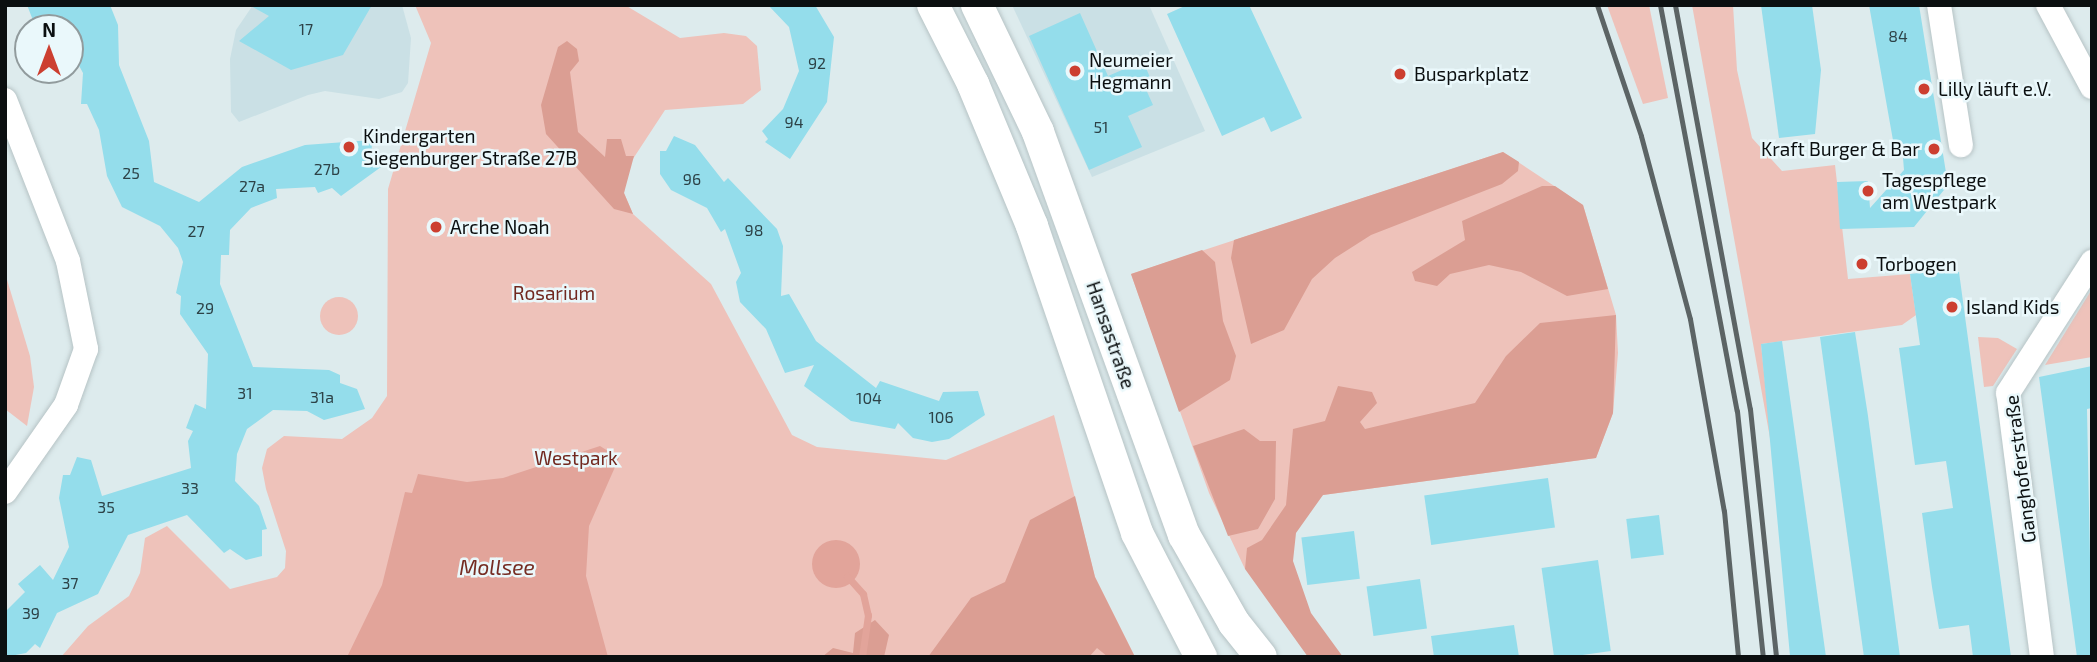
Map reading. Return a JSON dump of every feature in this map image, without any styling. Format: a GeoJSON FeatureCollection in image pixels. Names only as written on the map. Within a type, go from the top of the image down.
{"type":"FeatureCollection","features":[{"type":"Feature","properties":{"kind":"main road","name":"Hansastraße"},"geometry":{"type":"LineString","coordinates":[[933,5],[973,85],[1032,226],[1136,533],[1201,657]]}},
{"type":"Feature","properties":{"kind":"main road","name":"Hansastraße"},"geometry":{"type":"LineString","coordinates":[[977,5],[1038,132],[1184,536],[1234,623],[1261,657]]}},
{"type":"Feature","properties":{"kind":"street"},"geometry":{"type":"LineString","coordinates":[[1939,5],[1961,145]]}},
{"type":"Feature","properties":{"kind":"street"},"geometry":{"type":"LineString","coordinates":[[2048,5],[2092,87]]}},
{"type":"Feature","properties":{"kind":"street"},"geometry":{"type":"LineString","coordinates":[[5,100],[68,261],[86,349],[66,405],[5,492]]}},
{"type":"Feature","properties":{"kind":"street","name":"Ganghoferstraße"},"geometry":{"type":"LineString","coordinates":[[2042,657],[2008,393],[2034,348],[2092,262]]}},
{"type":"Feature","properties":{"kind":"shaded area"},"geometry":{"type":"Polygon","coordinates":[[[253,5],[402,5],[411,38],[408,83],[402,92],[379,99],[325,91],[239,122],[231,112],[230,59],[236,30],[253,5]]]}},
{"type":"Feature","properties":{"kind":"shaded area"},"geometry":{"type":"Polygon","coordinates":[[[1012,5],[1149,5],[1205,131],[1092,177],[1012,5]]]}},
{"type":"Feature","properties":{"kind":"shaded area"},"geometry":{"type":"Polygon","coordinates":[[[567,41],[577,49],[579,61],[570,72],[578,132],[605,157],[607,139],[621,139],[626,156],[634,156],[624,193],[633,214],[614,209],[546,134],[541,105],[558,47],[567,41]]]}},
{"type":"Feature","properties":{"kind":"shaded area"},"geometry":{"type":"Polygon","coordinates":[[[1503,152],[1519,162],[1518,171],[1502,184],[1371,235],[1335,258],[1312,279],[1284,330],[1251,344],[1231,258],[1234,240],[1503,152]]]}},
{"type":"Feature","properties":{"kind":"shaded area"},"geometry":{"type":"Polygon","coordinates":[[[1542,186],[1555,186],[1583,205],[1608,289],[1567,296],[1521,272],[1489,265],[1450,274],[1437,286],[1415,281],[1412,272],[1465,240],[1462,221],[1542,186]]]}},
{"type":"Feature","properties":{"kind":"shaded area"},"geometry":{"type":"Polygon","coordinates":[[[1202,250],[1215,262],[1223,321],[1236,356],[1230,380],[1179,412],[1131,274],[1202,250]]]}},
{"type":"Feature","properties":{"kind":"shaded area"},"geometry":{"type":"Polygon","coordinates":[[[1616,315],[1613,413],[1596,458],[1323,495],[1296,533],[1293,561],[1311,613],[1343,657],[1308,657],[1245,569],[1247,548],[1262,540],[1286,505],[1293,429],[1325,421],[1338,386],[1372,392],[1377,403],[1360,422],[1365,429],[1475,403],[1506,356],[1540,323],[1616,315]]]}},
{"type":"Feature","properties":{"kind":"shaded area"},"geometry":{"type":"Polygon","coordinates":[[[1244,429],[1260,441],[1276,441],[1275,499],[1258,529],[1228,536],[1193,446],[1244,429]]]}},
{"type":"Feature","properties":{"kind":"shaded area"},"geometry":{"type":"Polygon","coordinates":[[[1075,496],[1095,577],[1135,657],[1108,657],[1097,648],[1089,657],[928,657],[971,598],[1005,582],[1030,520],[1075,496]]]}},
{"type":"Feature","properties":{"kind":"shaded area"},"geometry":{"type":"Polygon","coordinates":[[[875,620],[889,635],[884,657],[822,657],[833,648],[853,653],[855,633],[875,620]]]}},
{"type":"Feature","properties":{"kind":"green space","name":"Westpark"},"geometry":{"type":"Polygon","coordinates":[[[415,5],[625,5],[680,38],[724,33],[746,36],[757,46],[761,90],[743,104],[665,110],[627,168],[624,193],[633,214],[711,284],[792,435],[817,447],[946,460],[1054,415],[1095,577],[1135,657],[61,657],[88,626],[129,596],[140,573],[145,538],[167,526],[230,589],[277,577],[285,568],[286,551],[262,468],[267,449],[284,436],[342,439],[372,418],[387,396],[388,189],[431,43],[415,5]]]}},
{"type":"Feature","properties":{"kind":"green space"},"geometry":{"type":"Polygon","coordinates":[[[1607,5],[1649,5],[1668,98],[1643,104],[1607,5]]]}},
{"type":"Feature","properties":{"kind":"green space"},"geometry":{"type":"Polygon","coordinates":[[[1692,5],[1733,5],[1737,70],[1752,138],[1782,171],[1835,165],[1848,279],[1910,274],[1916,315],[1902,325],[1761,344],[1772,449],[1692,5]]]}},
{"type":"Feature","properties":{"kind":"green space"},"geometry":{"type":"Polygon","coordinates":[[[1503,152],[1583,205],[1616,315],[1618,353],[1613,413],[1596,458],[1323,495],[1290,524],[1286,547],[1245,569],[1209,493],[1131,274],[1503,152]]]}},
{"type":"Feature","properties":{"kind":"green space"},"geometry":{"type":"Polygon","coordinates":[[[5,273],[30,356],[34,387],[27,426],[5,409],[5,273]]]}},
{"type":"Feature","properties":{"kind":"green space"},"geometry":{"type":"Polygon","coordinates":[[[2092,289],[2092,357],[2045,365],[2092,289]]]}},
{"type":"Feature","properties":{"kind":"green space"},"geometry":{"type":"Polygon","coordinates":[[[339,297],[353,302],[358,316],[353,330],[339,335],[325,330],[320,316],[325,302],[339,297]]]}},
{"type":"Feature","properties":{"kind":"green space"},"geometry":{"type":"Polygon","coordinates":[[[1978,337],[1998,338],[2017,349],[1993,386],[1984,387],[1978,337]]]}},
{"type":"Feature","properties":{"kind":"water","name":"Mollsee"},"geometry":{"type":"Polygon","coordinates":[[[600,446],[619,458],[589,526],[586,576],[608,657],[347,657],[382,585],[405,492],[412,493],[418,474],[467,482],[503,478],[600,446]]]}},
{"type":"Feature","properties":{"kind":"water"},"geometry":{"type":"Polygon","coordinates":[[[836,540],[853,547],[860,564],[853,581],[836,588],[819,581],[812,564],[819,547],[836,540]]]}},
{"type":"Feature","properties":{"kind":"building"},"geometry":{"type":"Polygon","coordinates":[[[27,5],[110,5],[118,25],[119,65],[149,141],[154,182],[199,202],[242,167],[305,145],[372,140],[371,163],[381,167],[341,196],[332,188],[318,193],[315,187],[276,189],[277,198],[251,208],[230,230],[229,255],[221,255],[220,284],[253,367],[329,370],[340,375],[340,383],[357,389],[365,409],[324,420],[307,411],[273,410],[247,429],[237,454],[235,481],[259,506],[267,529],[262,530],[262,556],[246,560],[230,549],[224,553],[187,515],[128,535],[98,594],[57,613],[40,648],[35,644],[26,653],[5,657],[5,612],[25,592],[18,584],[40,565],[53,580],[69,547],[59,498],[63,475],[70,475],[77,457],[91,460],[102,496],[191,468],[188,441],[193,431],[186,428],[195,404],[206,409],[208,354],[180,314],[181,296],[176,293],[183,262],[178,248],[160,226],[122,207],[107,176],[99,130],[87,104],[81,104],[84,84],[84,14],[31,14],[27,5]]]}},
{"type":"Feature","properties":{"kind":"building"},"geometry":{"type":"Polygon","coordinates":[[[249,5],[372,5],[343,55],[291,70],[239,41],[269,16],[249,5]]]}},
{"type":"Feature","properties":{"kind":"building"},"geometry":{"type":"Polygon","coordinates":[[[768,5],[815,5],[834,37],[827,102],[790,159],[765,142],[768,139],[762,131],[783,109],[799,71],[789,27],[768,5]]]}},
{"type":"Feature","properties":{"kind":"building"},"geometry":{"type":"Polygon","coordinates":[[[1187,5],[1249,5],[1302,118],[1271,132],[1264,117],[1222,136],[1167,14],[1187,5]]]}},
{"type":"Feature","properties":{"kind":"building"},"geometry":{"type":"Polygon","coordinates":[[[1761,5],[1812,5],[1821,70],[1815,134],[1779,138],[1761,5]]]}},
{"type":"Feature","properties":{"kind":"building"},"geometry":{"type":"Polygon","coordinates":[[[1869,5],[1919,5],[1948,185],[1914,227],[1840,229],[1837,182],[1868,181],[1870,208],[1904,170],[1902,146],[1894,146],[1869,5]]]}},
{"type":"Feature","properties":{"kind":"building","name":"Neumeier Heg‍mann"},"geometry":{"type":"Polygon","coordinates":[[[1080,13],[1108,76],[1143,61],[1152,82],[1144,85],[1153,105],[1128,116],[1142,147],[1089,170],[1029,36],[1080,13]]]}},
{"type":"Feature","properties":{"kind":"building"},"geometry":{"type":"Polygon","coordinates":[[[674,136],[695,145],[724,182],[728,178],[777,229],[783,246],[781,296],[789,294],[816,341],[876,388],[880,381],[939,401],[943,392],[978,391],[985,415],[949,439],[932,442],[913,438],[898,423],[895,429],[851,421],[804,386],[814,365],[785,373],[766,329],[740,302],[736,282],[741,273],[725,229],[721,232],[707,208],[671,190],[660,174],[660,151],[666,151],[674,136]]]}},
{"type":"Feature","properties":{"kind":"building"},"geometry":{"type":"Polygon","coordinates":[[[1945,270],[1959,272],[2011,657],[1973,657],[1969,625],[1939,629],[1922,513],[1953,508],[1946,461],[1915,465],[1899,348],[1920,345],[1910,274],[1945,270]]]}},
{"type":"Feature","properties":{"kind":"building"},"geometry":{"type":"Polygon","coordinates":[[[1855,332],[1900,657],[1864,657],[1820,337],[1855,332]]]}},
{"type":"Feature","properties":{"kind":"building"},"geometry":{"type":"Polygon","coordinates":[[[1782,341],[1826,657],[1790,656],[1761,344],[1782,341]]]}},
{"type":"Feature","properties":{"kind":"building"},"geometry":{"type":"Polygon","coordinates":[[[2092,366],[2092,408],[2087,409],[2092,657],[2077,657],[2039,377],[2092,366]]]}},
{"type":"Feature","properties":{"kind":"building"},"geometry":{"type":"Polygon","coordinates":[[[1548,478],[1555,528],[1431,545],[1424,495],[1548,478]]]}},
{"type":"Feature","properties":{"kind":"building"},"geometry":{"type":"Polygon","coordinates":[[[1659,515],[1664,555],[1631,559],[1626,519],[1659,515]]]}},
{"type":"Feature","properties":{"kind":"building"},"geometry":{"type":"Polygon","coordinates":[[[1354,531],[1360,579],[1307,585],[1301,537],[1354,531]]]}},
{"type":"Feature","properties":{"kind":"building"},"geometry":{"type":"Polygon","coordinates":[[[1598,560],[1611,651],[1554,657],[1542,568],[1598,560]]]}},
{"type":"Feature","properties":{"kind":"building"},"geometry":{"type":"Polygon","coordinates":[[[1420,579],[1427,629],[1373,636],[1367,587],[1420,579]]]}},
{"type":"Feature","properties":{"kind":"building"},"geometry":{"type":"Polygon","coordinates":[[[1514,625],[1519,657],[1434,657],[1431,636],[1514,625]]]}},
{"type":"Feature","properties":{"kind":"waterway"},"geometry":{"type":"LineString","coordinates":[[847,576],[863,594],[868,615],[862,657]]}},
{"type":"Feature","properties":{"kind":"railway"},"geometry":{"type":"LineString","coordinates":[[1597,5],[1641,136],[1690,319],[1724,511],[1738,657]]}},
{"type":"Feature","properties":{"kind":"railway"},"geometry":{"type":"LineString","coordinates":[[1660,5],[1737,411],[1763,657]]}},
{"type":"Feature","properties":{"kind":"railway"},"geometry":{"type":"LineString","coordinates":[[1675,5],[1750,409],[1776,657]]}},
{"type":"Feature","properties":{"kind":"place","name":"Neumeier Heg‍mann"},"geometry":{"type":"Point","coordinates":[1075,71]}},
{"type":"Feature","properties":{"kind":"place","name":"Busparkplatz"},"geometry":{"type":"Point","coordinates":[1400,74]}},
{"type":"Feature","properties":{"kind":"place","name":"Lilly läuft e.V."},"geometry":{"type":"Point","coordinates":[1924,89]}},
{"type":"Feature","properties":{"kind":"place","name":"Kindergarten Siegenburger Straße 27B"},"geometry":{"type":"Point","coordinates":[349,147]}},
{"type":"Feature","properties":{"kind":"place","name":"Kraft Burger & Bar"},"geometry":{"type":"Point","coordinates":[1934,149]}},
{"type":"Feature","properties":{"kind":"place","name":"Tagespflege am Westpark"},"geometry":{"type":"Point","coordinates":[1868,191]}},
{"type":"Feature","properties":{"kind":"place","name":"Arche Noah"},"geometry":{"type":"Point","coordinates":[436,227]}},
{"type":"Feature","properties":{"kind":"place","name":"Torbogen"},"geometry":{"type":"Point","coordinates":[1862,264]}},
{"type":"Feature","properties":{"kind":"place","name":"Island Kids"},"geometry":{"type":"Point","coordinates":[1952,307]}},
{"type":"Feature","properties":{"kind":"park label","name":"Rosarium"},"geometry":{"type":"Point","coordinates":[554,293]}}]}
